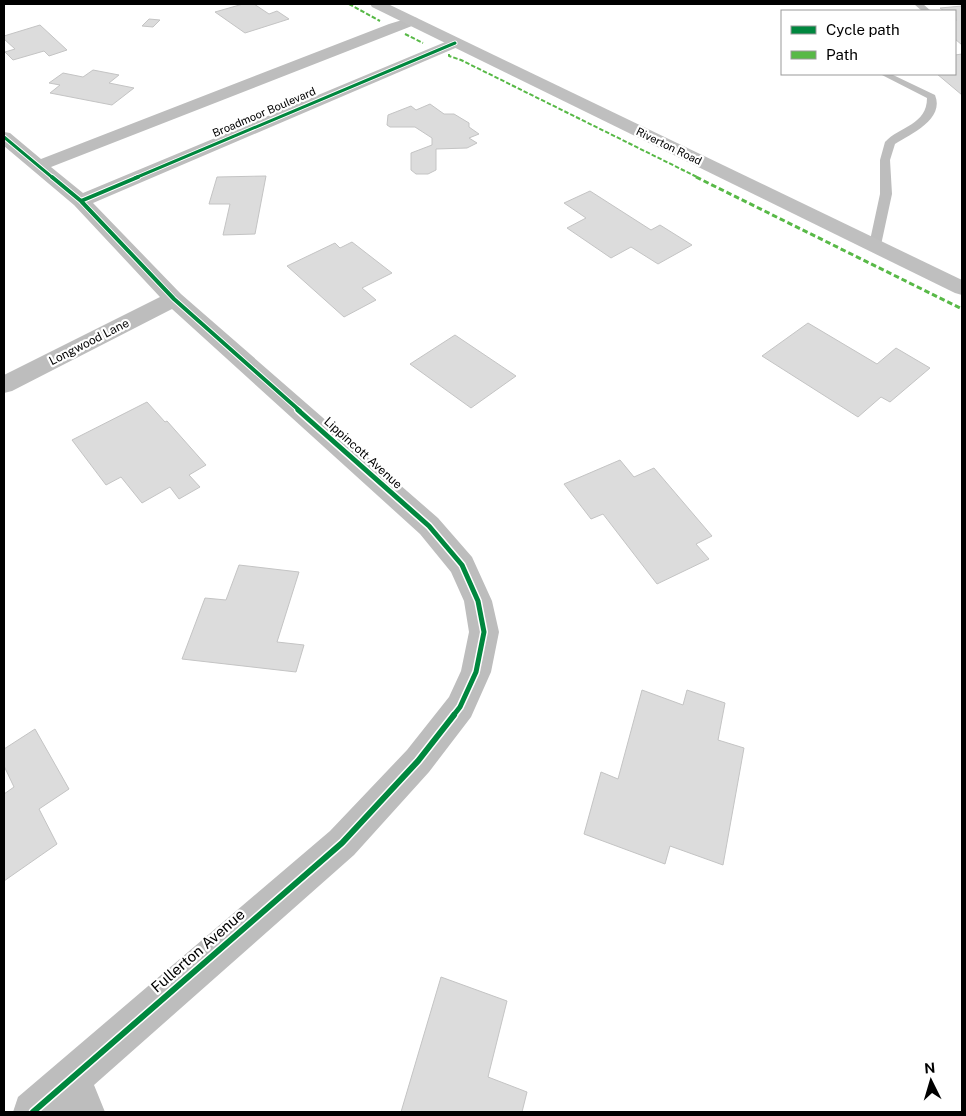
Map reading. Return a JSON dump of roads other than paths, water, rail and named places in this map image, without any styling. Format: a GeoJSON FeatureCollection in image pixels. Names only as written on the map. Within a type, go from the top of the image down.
{"type":"FeatureCollection","features":[{"type":"Feature","properties":{"kind":"main road","name":"Riverton Road"},"geometry":{"type":"LineString","coordinates":[[377,4],[962,288]]}},
{"type":"Feature","properties":{"kind":"street"},"geometry":{"type":"LineString","coordinates":[[38,166],[412,21]]}},
{"type":"Feature","properties":{"kind":"street","name":"Broadmoor Boulevard"},"geometry":{"type":"LineString","coordinates":[[81,201],[455,43]]}},
{"type":"Feature","properties":{"kind":"street"},"geometry":{"type":"LineString","coordinates":[[294,66],[334,94]]}},
{"type":"Feature","properties":{"kind":"street","name":"Lippincott Avenue"},"geometry":{"type":"LineString","coordinates":[[4,137],[81,201],[174,299],[430,526],[462,564],[478,601],[484,632],[476,672],[460,707],[418,761],[342,843]]}},
{"type":"Feature","properties":{"kind":"street","name":"Longwood Lane"},"geometry":{"type":"LineString","coordinates":[[4,385],[174,299]]}},
{"type":"Feature","properties":{"kind":"street","name":"Fullerton Avenue"},"geometry":{"type":"LineString","coordinates":[[33,1112],[78,1096],[342,843]]}},
{"type":"Feature","properties":{"kind":"lane"},"geometry":{"type":"LineString","coordinates":[[875,245],[886,194],[885,160],[890,142],[927,118],[933,105],[932,96],[886,75]]}}]}
